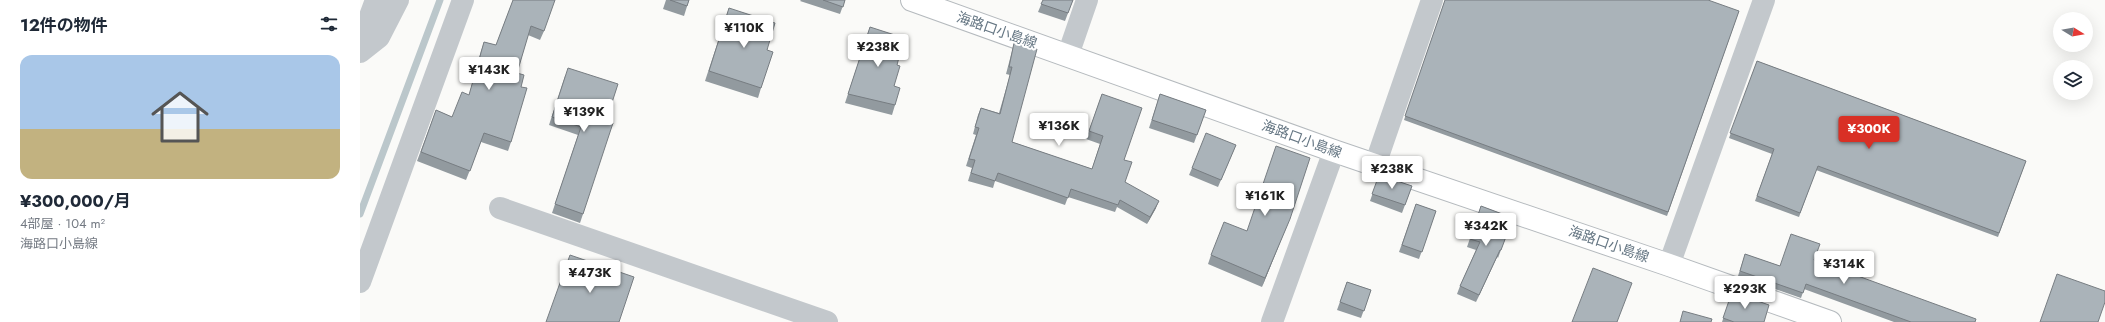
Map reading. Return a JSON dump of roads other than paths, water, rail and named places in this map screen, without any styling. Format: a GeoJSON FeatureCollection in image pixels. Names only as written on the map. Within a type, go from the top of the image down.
{"type":"FeatureCollection","features":[{"type":"Feature","properties":{"kind":"main road","name":"海路口小島線"},"geometry":{"type":"LineString","coordinates":[[912,0],[1334,151],[1669,265],[1830,322]]}},
{"type":"Feature","properties":{"kind":"street"},"geometry":{"type":"LineString","coordinates":[[360,43],[376,0]]}},
{"type":"Feature","properties":{"kind":"street"},"geometry":{"type":"LineString","coordinates":[[360,52],[379,37],[398,0]]}},
{"type":"Feature","properties":{"kind":"street"},"geometry":{"type":"LineString","coordinates":[[360,282],[462,0]]}},
{"type":"Feature","properties":{"kind":"street"},"geometry":{"type":"LineString","coordinates":[[1068,55],[1087,0]]}},
{"type":"Feature","properties":{"kind":"street"},"geometry":{"type":"LineString","coordinates":[[1375,165],[1432,0]]}},
{"type":"Feature","properties":{"kind":"street"},"geometry":{"type":"LineString","coordinates":[[1669,265],[1764,0]]}},
{"type":"Feature","properties":{"kind":"street"},"geometry":{"type":"LineString","coordinates":[[1272,322],[1293,259],[1334,151]]}},
{"type":"Feature","properties":{"kind":"street"},"geometry":{"type":"LineString","coordinates":[[500,208],[827,322]]}},
{"type":"Feature","properties":{"kind":"waterway"},"geometry":{"type":"LineString","coordinates":[[360,214],[440,0]]}}]}
